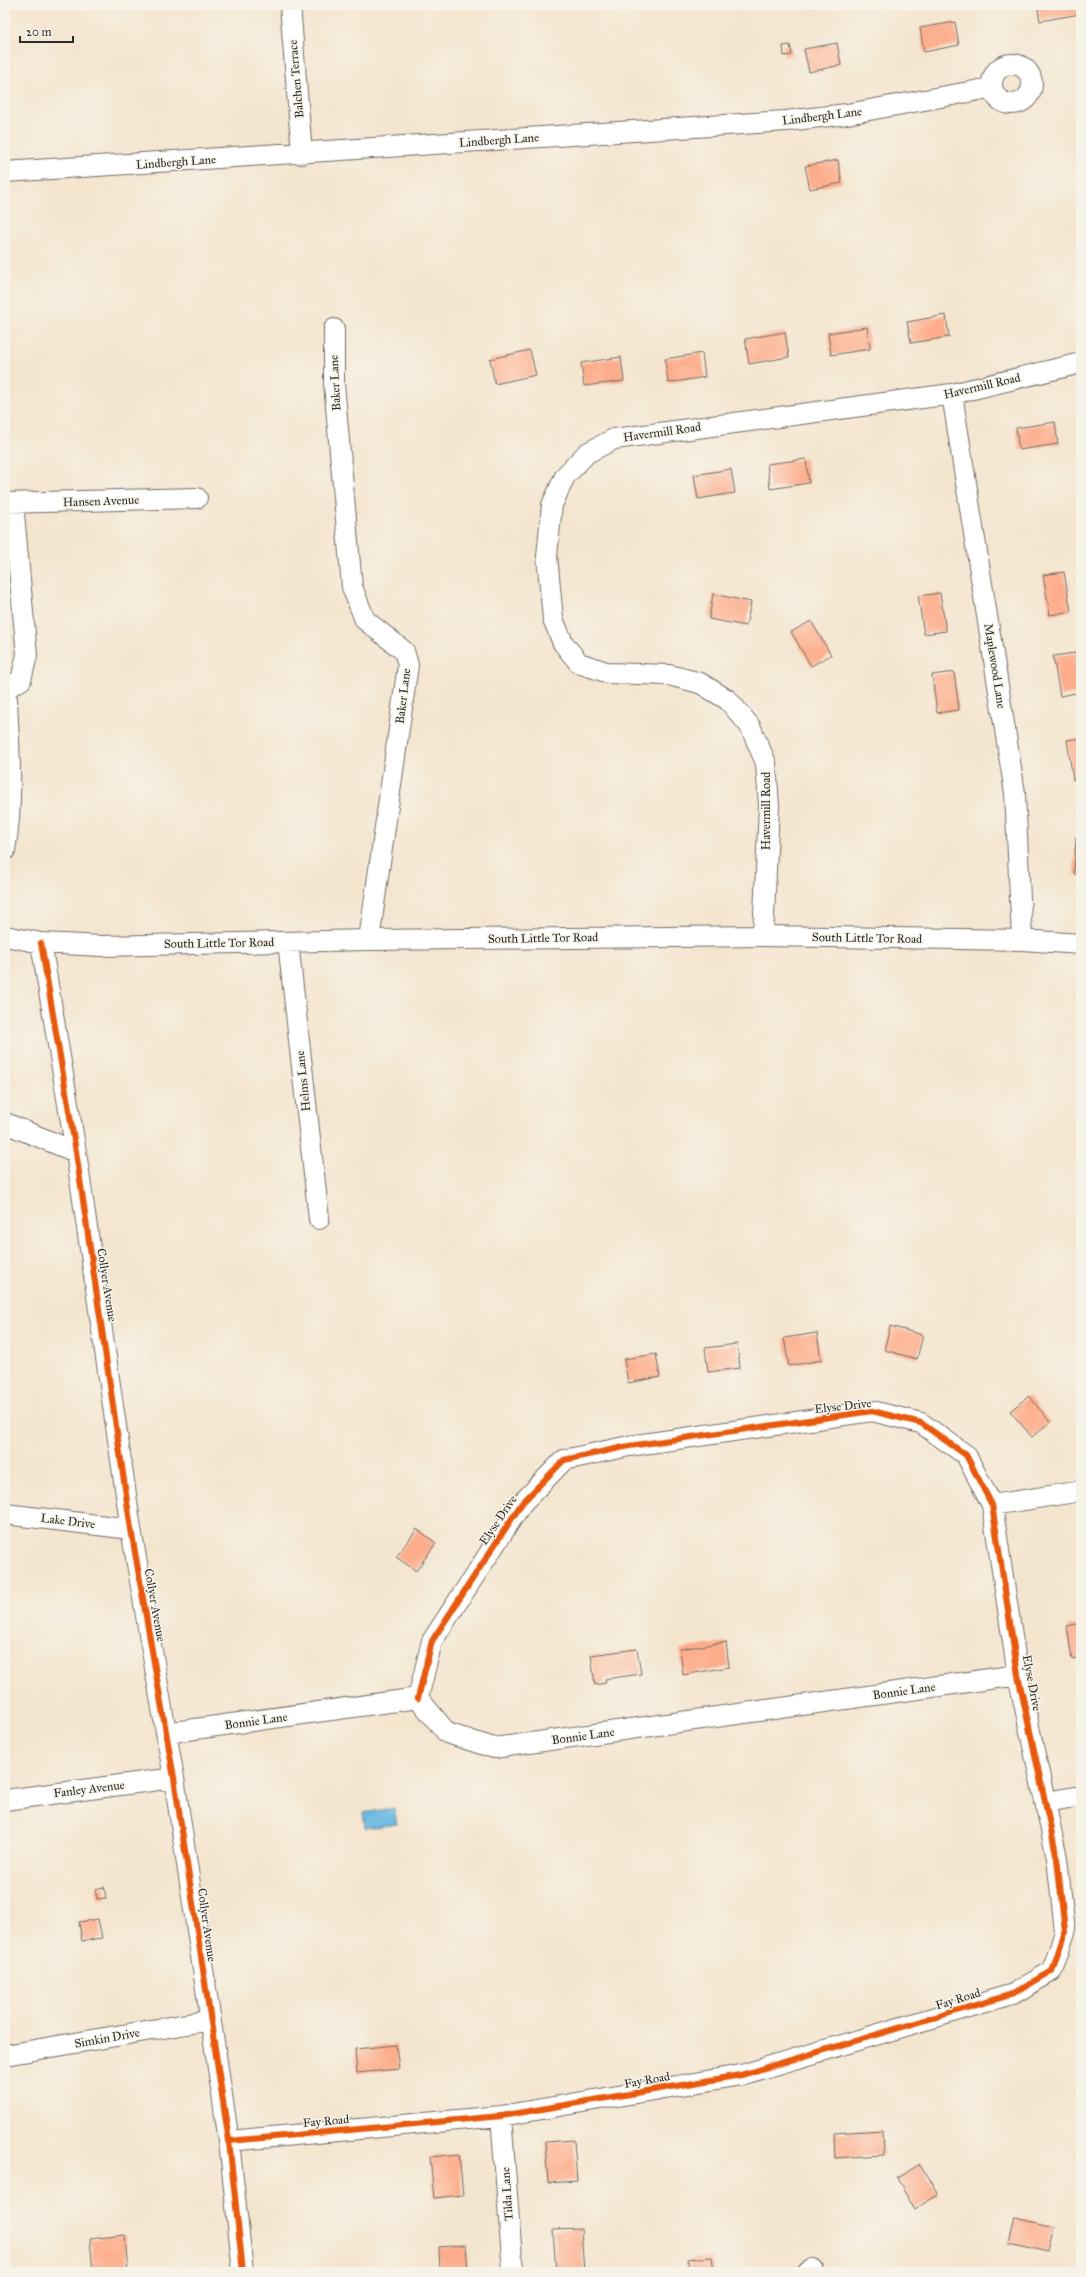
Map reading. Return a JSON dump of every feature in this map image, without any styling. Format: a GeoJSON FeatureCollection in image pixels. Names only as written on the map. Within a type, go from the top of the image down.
{"type":"FeatureCollection","features":[{"type":"Feature","properties":{"kind":"street","name":"Balchen Terrace"},"geometry":{"type":"LineString","coordinates":[[290,5],[302,154]]}},
{"type":"Feature","properties":{"kind":"street","name":"Lindbergh Lane"},"geometry":{"type":"LineString","coordinates":[[5,172],[302,154],[786,121],[847,114],[991,88]]}},
{"type":"Feature","properties":{"kind":"street","name":"Baker Lane"},"geometry":{"type":"LineString","coordinates":[[334,329],[334,384],[352,587],[365,620],[404,651],[408,665],[369,940]]}},
{"type":"Feature","properties":{"kind":"street","name":"Havermill Road"},"geometry":{"type":"LineString","coordinates":[[763,936],[769,806],[766,763],[750,726],[728,700],[700,683],[669,675],[609,673],[579,663],[563,643],[553,619],[547,556],[552,505],[565,476],[587,453],[614,439],[952,394],[1081,363]]}},
{"type":"Feature","properties":{"kind":"street","name":"Maplewood Lane"},"geometry":{"type":"LineString","coordinates":[[952,394],[1015,793],[1022,940]]}},
{"type":"Feature","properties":{"kind":"street","name":"Hansen Avenue"},"geometry":{"type":"LineString","coordinates":[[9,503],[197,498]]}},
{"type":"Feature","properties":{"kind":"street"},"geometry":{"type":"LineString","coordinates":[[5,689],[21,680],[27,655],[9,503]]}},
{"type":"Feature","properties":{"kind":"street"},"geometry":{"type":"LineString","coordinates":[[5,697],[7,699],[10,794],[8,832],[5,850]]}},
{"type":"Feature","properties":{"kind":"street","name":"South Little Tor Road"},"geometry":{"type":"LineString","coordinates":[[5,934],[41,943],[102,946],[369,940],[763,936],[1022,940],[1081,944]]}},
{"type":"Feature","properties":{"kind":"street","name":"Helms Lane"},"geometry":{"type":"LineString","coordinates":[[288,942],[319,1219]]}},
{"type":"Feature","properties":{"kind":"street","name":"Collyer Avenue"},"geometry":{"type":"LineString","coordinates":[[41,943],[76,1152],[131,1529],[174,1778],[229,2141],[243,2272]]}},
{"type":"Feature","properties":{"kind":"street"},"geometry":{"type":"LineString","coordinates":[[5,1122],[76,1152]]}},
{"type":"Feature","properties":{"kind":"street","name":"Elyse Drive"},"geometry":{"type":"LineString","coordinates":[[418,1698],[432,1641],[522,1503],[564,1460],[629,1446],[872,1411],[921,1423],[966,1455],[992,1506],[1018,1675],[1057,1858],[1065,1932],[1052,1971]]}},
{"type":"Feature","properties":{"kind":"street"},"geometry":{"type":"LineString","coordinates":[[992,1506],[1081,1492]]}},
{"type":"Feature","properties":{"kind":"street","name":"Lake Drive"},"geometry":{"type":"LineString","coordinates":[[5,1514],[131,1529]]}},
{"type":"Feature","properties":{"kind":"street","name":"Bonnie Lane"},"geometry":{"type":"LineString","coordinates":[[166,1733],[418,1698],[447,1733],[494,1748],[1018,1675]]}},
{"type":"Feature","properties":{"kind":"street","name":"Fanley Avenue"},"geometry":{"type":"LineString","coordinates":[[5,1800],[174,1778]]}},
{"type":"Feature","properties":{"kind":"street"},"geometry":{"type":"LineString","coordinates":[[1045,1802],[1081,1796]]}},
{"type":"Feature","properties":{"kind":"street","name":"Fay Road"},"geometry":{"type":"LineString","coordinates":[[229,2141],[501,2116],[742,2075],[1013,1994],[1052,1971]]}},
{"type":"Feature","properties":{"kind":"street","name":"Simkin Drive"},"geometry":{"type":"LineString","coordinates":[[5,2055],[210,2020]]}},
{"type":"Feature","properties":{"kind":"street","name":"Tilda Lane"},"geometry":{"type":"LineString","coordinates":[[501,2116],[513,2272]]}},
{"type":"Feature","properties":{"kind":"water"},"geometry":{"type":"Polygon","coordinates":[[[394,1808],[397,1824],[365,1828],[363,1813],[394,1808]]]}},
{"type":"Feature","properties":{"kind":"building"},"geometry":{"type":"Polygon","coordinates":[[[1037,5],[1078,5],[1080,14],[1040,21],[1037,5]]]}},
{"type":"Feature","properties":{"kind":"building"},"geometry":{"type":"Polygon","coordinates":[[[955,22],[959,45],[924,52],[920,28],[955,22]]]}},
{"type":"Feature","properties":{"kind":"building"},"geometry":{"type":"Polygon","coordinates":[[[837,43],[841,65],[809,72],[804,49],[837,43]]]}},
{"type":"Feature","properties":{"kind":"building"},"geometry":{"type":"Polygon","coordinates":[[[790,45],[792,55],[784,56],[783,46],[790,45]]]}},
{"type":"Feature","properties":{"kind":"building"},"geometry":{"type":"Polygon","coordinates":[[[838,160],[842,183],[810,189],[805,166],[838,160]]]}},
{"type":"Feature","properties":{"kind":"building"},"geometry":{"type":"Polygon","coordinates":[[[946,315],[949,337],[911,343],[907,322],[946,315]]]}},
{"type":"Feature","properties":{"kind":"building"},"geometry":{"type":"Polygon","coordinates":[[[867,327],[870,349],[831,355],[828,333],[867,327]]]}},
{"type":"Feature","properties":{"kind":"building"},"geometry":{"type":"Polygon","coordinates":[[[785,332],[789,357],[749,364],[745,339],[785,332]]]}},
{"type":"Feature","properties":{"kind":"building"},"geometry":{"type":"Polygon","coordinates":[[[530,350],[536,375],[495,384],[490,359],[530,350]]]}},
{"type":"Feature","properties":{"kind":"building"},"geometry":{"type":"Polygon","coordinates":[[[702,353],[705,377],[668,383],[665,359],[702,353]]]}},
{"type":"Feature","properties":{"kind":"building"},"geometry":{"type":"Polygon","coordinates":[[[621,357],[624,381],[584,386],[581,363],[621,357]]]}},
{"type":"Feature","properties":{"kind":"building"},"geometry":{"type":"Polygon","coordinates":[[[1055,422],[1058,444],[1019,450],[1016,428],[1055,422]]]}},
{"type":"Feature","properties":{"kind":"building"},"geometry":{"type":"Polygon","coordinates":[[[806,459],[809,483],[770,489],[767,464],[806,459]]]}},
{"type":"Feature","properties":{"kind":"building"},"geometry":{"type":"Polygon","coordinates":[[[731,469],[735,493],[698,499],[694,475],[731,469]]]}},
{"type":"Feature","properties":{"kind":"building"},"geometry":{"type":"Polygon","coordinates":[[[1064,572],[1071,611],[1050,615],[1043,575],[1064,572]]]}},
{"type":"Feature","properties":{"kind":"building"},"geometry":{"type":"Polygon","coordinates":[[[940,593],[946,631],[924,634],[918,596],[940,593]]]}},
{"type":"Feature","properties":{"kind":"building"},"geometry":{"type":"Polygon","coordinates":[[[713,594],[751,602],[746,626],[709,619],[713,594]]]}},
{"type":"Feature","properties":{"kind":"building"},"geometry":{"type":"Polygon","coordinates":[[[811,621],[831,655],[811,666],[791,632],[811,621]]]}},
{"type":"Feature","properties":{"kind":"building"},"geometry":{"type":"Polygon","coordinates":[[[1075,653],[1081,692],[1060,696],[1053,656],[1075,653]]]}},
{"type":"Feature","properties":{"kind":"building"},"geometry":{"type":"Polygon","coordinates":[[[954,672],[959,710],[937,713],[932,675],[954,672]]]}},
{"type":"Feature","properties":{"kind":"building"},"geometry":{"type":"Polygon","coordinates":[[[1081,738],[1081,779],[1073,780],[1067,740],[1081,738]]]}},
{"type":"Feature","properties":{"kind":"building"},"geometry":{"type":"Polygon","coordinates":[[[1076,837],[1081,837],[1081,875],[1074,874],[1076,837]]]}},
{"type":"Feature","properties":{"kind":"building"},"geometry":{"type":"Polygon","coordinates":[[[890,1326],[923,1335],[917,1359],[884,1350],[890,1326]]]}},
{"type":"Feature","properties":{"kind":"building"},"geometry":{"type":"Polygon","coordinates":[[[817,1333],[821,1360],[789,1366],[784,1338],[817,1333]]]}},
{"type":"Feature","properties":{"kind":"building"},"geometry":{"type":"Polygon","coordinates":[[[737,1344],[740,1368],[708,1372],[705,1348],[737,1344]]]}},
{"type":"Feature","properties":{"kind":"building"},"geometry":{"type":"Polygon","coordinates":[[[656,1354],[660,1377],[628,1383],[624,1359],[656,1354]]]}},
{"type":"Feature","properties":{"kind":"building"},"geometry":{"type":"Polygon","coordinates":[[[1029,1396],[1050,1422],[1032,1437],[1010,1411],[1029,1396]]]}},
{"type":"Feature","properties":{"kind":"building"},"geometry":{"type":"Polygon","coordinates":[[[417,1529],[436,1543],[416,1571],[396,1557],[417,1529]]]}},
{"type":"Feature","properties":{"kind":"building"},"geometry":{"type":"Polygon","coordinates":[[[1081,1623],[1081,1657],[1072,1659],[1067,1626],[1081,1623]]]}},
{"type":"Feature","properties":{"kind":"building"},"geometry":{"type":"Polygon","coordinates":[[[726,1642],[729,1667],[683,1675],[680,1649],[726,1642]]]}},
{"type":"Feature","properties":{"kind":"building"},"geometry":{"type":"Polygon","coordinates":[[[637,1649],[641,1674],[605,1679],[606,1683],[595,1685],[591,1655],[637,1649]]]}},
{"type":"Feature","properties":{"kind":"building"},"geometry":{"type":"Polygon","coordinates":[[[104,1887],[106,1898],[97,1899],[95,1889],[104,1887]]]}},
{"type":"Feature","properties":{"kind":"building"},"geometry":{"type":"Polygon","coordinates":[[[98,1919],[102,1938],[82,1941],[79,1922],[98,1919]]]}},
{"type":"Feature","properties":{"kind":"building"},"geometry":{"type":"Polygon","coordinates":[[[396,2045],[399,2069],[357,2073],[355,2049],[396,2045]]]}},
{"type":"Feature","properties":{"kind":"building"},"geometry":{"type":"Polygon","coordinates":[[[882,2130],[883,2155],[835,2158],[834,2133],[882,2130]]]}},
{"type":"Feature","properties":{"kind":"building"},"geometry":{"type":"Polygon","coordinates":[[[574,2140],[577,2181],[548,2183],[545,2142],[574,2140]]]}},
{"type":"Feature","properties":{"kind":"building"},"geometry":{"type":"Polygon","coordinates":[[[459,2154],[463,2195],[434,2198],[430,2157],[459,2154]]]}},
{"type":"Feature","properties":{"kind":"building"},"geometry":{"type":"Polygon","coordinates":[[[920,2164],[938,2195],[915,2209],[897,2178],[920,2164]]]}},
{"type":"Feature","properties":{"kind":"building"},"geometry":{"type":"Polygon","coordinates":[[[1015,2217],[1054,2226],[1048,2252],[1009,2243],[1015,2217]]]}},
{"type":"Feature","properties":{"kind":"building"},"geometry":{"type":"Polygon","coordinates":[[[581,2229],[584,2272],[556,2272],[553,2230],[581,2229]]]}},
{"type":"Feature","properties":{"kind":"building"},"geometry":{"type":"Polygon","coordinates":[[[125,2235],[128,2272],[93,2272],[90,2239],[125,2235]]]}},
{"type":"Feature","properties":{"kind":"building"},"geometry":{"type":"Polygon","coordinates":[[[466,2245],[468,2272],[440,2272],[439,2247],[466,2245]]]}},
{"type":"Feature","properties":{"kind":"building"},"geometry":{"type":"Polygon","coordinates":[[[712,2257],[714,2272],[689,2272],[688,2259],[712,2257]]]}},
{"type":"Feature","properties":{"kind":"cycle path"},"geometry":{"type":"LineString","coordinates":[[41,943],[76,1152],[131,1529],[174,1778],[229,2141],[243,2272]]}},
{"type":"Feature","properties":{"kind":"cycle path"},"geometry":{"type":"LineString","coordinates":[[229,2141],[501,2116],[741,2075],[1013,1994],[1052,1971],[1065,1932],[1057,1858],[1018,1675],[992,1505],[966,1455],[921,1423],[872,1411],[629,1446],[564,1460],[522,1503],[432,1641],[418,1698]]}}]}
